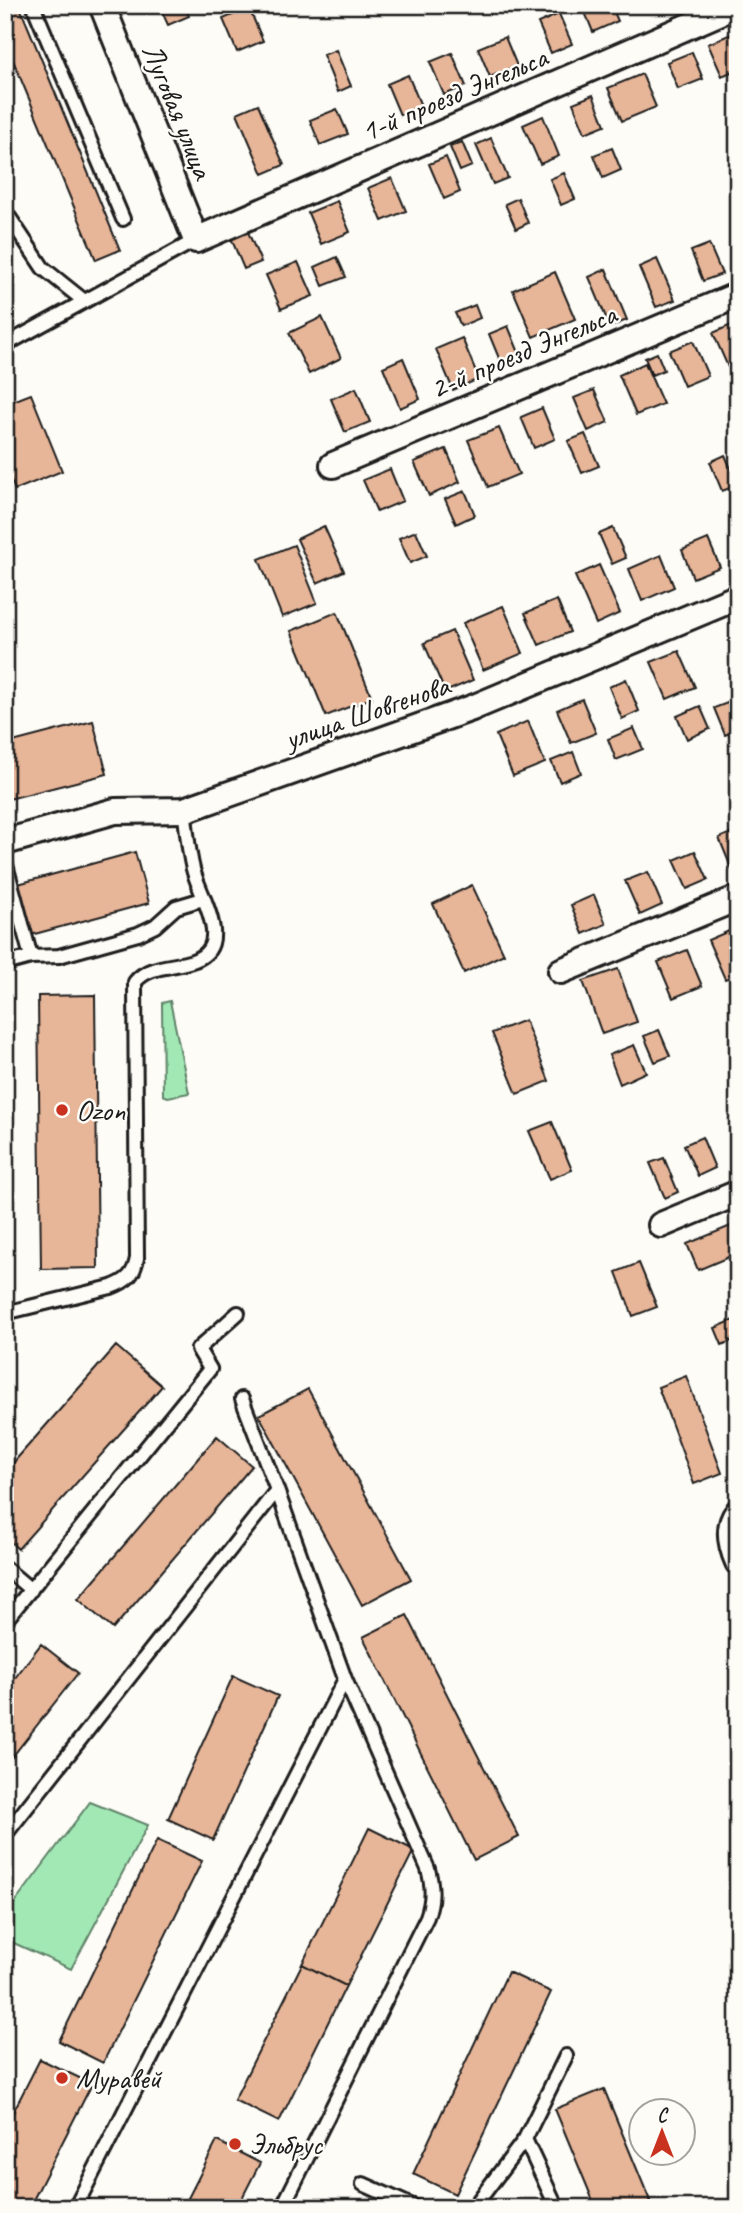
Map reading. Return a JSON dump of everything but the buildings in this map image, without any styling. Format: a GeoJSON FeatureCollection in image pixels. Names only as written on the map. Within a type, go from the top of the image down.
{"type":"FeatureCollection","features":[{"type":"Feature","properties":{"kind":"street","name":"Луговая улица"},"geometry":{"type":"LineString","coordinates":[[102,5],[196,240]]}},
{"type":"Feature","properties":{"kind":"street","name":"1-й проезд Энгельса"},"geometry":{"type":"LineString","coordinates":[[196,240],[737,5]]}},
{"type":"Feature","properties":{"kind":"street","name":"2-й проезд Энгельса"},"geometry":{"type":"LineString","coordinates":[[333,465],[738,295]]}},
{"type":"Feature","properties":{"kind":"street","name":"улица Шовгенова"},"geometry":{"type":"LineString","coordinates":[[5,842],[115,811],[184,810],[472,708],[738,597]]}},
{"type":"Feature","properties":{"kind":"street"},"geometry":{"type":"LineString","coordinates":[[561,971],[738,898]]}},
{"type":"Feature","properties":{"kind":"street"},"geometry":{"type":"LineString","coordinates":[[660,1225],[738,1193]]}},
{"type":"Feature","properties":{"kind":"street"},"geometry":{"type":"LineString","coordinates":[[734,1522],[733,1551],[738,1562]]}},
{"type":"Feature","properties":{"kind":"lane"},"geometry":{"type":"LineString","coordinates":[[34,5],[123,219]]}},
{"type":"Feature","properties":{"kind":"lane"},"geometry":{"type":"LineString","coordinates":[[5,211],[43,268],[83,300]]}},
{"type":"Feature","properties":{"kind":"lane"},"geometry":{"type":"LineString","coordinates":[[5,345],[196,240]]}},
{"type":"Feature","properties":{"kind":"lane"},"geometry":{"type":"LineString","coordinates":[[5,1313],[111,1287],[125,1282],[134,1271],[137,1258],[135,982],[140,976],[152,971],[204,957],[214,940],[213,924],[192,869],[184,810]]}},
{"type":"Feature","properties":{"kind":"lane"},"geometry":{"type":"LineString","coordinates":[[5,861],[32,957]]}},
{"type":"Feature","properties":{"kind":"lane"},"geometry":{"type":"LineString","coordinates":[[5,964],[32,957],[58,956],[138,934],[155,926],[176,907],[204,899]]}},
{"type":"Feature","properties":{"kind":"lane"},"geometry":{"type":"LineString","coordinates":[[5,1621],[210,1369],[198,1349],[238,1313]]}},
{"type":"Feature","properties":{"kind":"lane"},"geometry":{"type":"LineString","coordinates":[[242,1399],[345,1679],[433,1885],[432,1902],[427,1917],[282,2208]]}},
{"type":"Feature","properties":{"kind":"lane"},"geometry":{"type":"LineString","coordinates":[[5,1835],[277,1490]]}},
{"type":"Feature","properties":{"kind":"lane"},"geometry":{"type":"LineString","coordinates":[[5,1568],[32,1590]]}},
{"type":"Feature","properties":{"kind":"lane"},"geometry":{"type":"LineString","coordinates":[[75,2208],[345,1679]]}},
{"type":"Feature","properties":{"kind":"lane"},"geometry":{"type":"LineString","coordinates":[[473,2208],[525,2139],[566,2056]]}},
{"type":"Feature","properties":{"kind":"lane"},"geometry":{"type":"LineString","coordinates":[[525,2139],[557,2208]]}},
{"type":"Feature","properties":{"kind":"lane"},"geometry":{"type":"LineString","coordinates":[[363,2184],[417,2208]]}},
{"type":"Feature","properties":{"kind":"green space"},"geometry":{"type":"Polygon","coordinates":[[[170,1001],[189,1093],[168,1097],[163,1095],[162,1003],[170,1001]]]}},
{"type":"Feature","properties":{"kind":"green space"},"geometry":{"type":"Polygon","coordinates":[[[90,1802],[148,1825],[71,1969],[5,1939],[5,1916],[90,1802]]]}},
{"type":"Feature","properties":{"kind":"place","name":"Ozon"},"geometry":{"type":"Point","coordinates":[62,1110]}},
{"type":"Feature","properties":{"kind":"place","name":"Муравей"},"geometry":{"type":"Point","coordinates":[62,2078]}},
{"type":"Feature","properties":{"kind":"place","name":"Эльбрус"},"geometry":{"type":"Point","coordinates":[235,2144]}}]}
